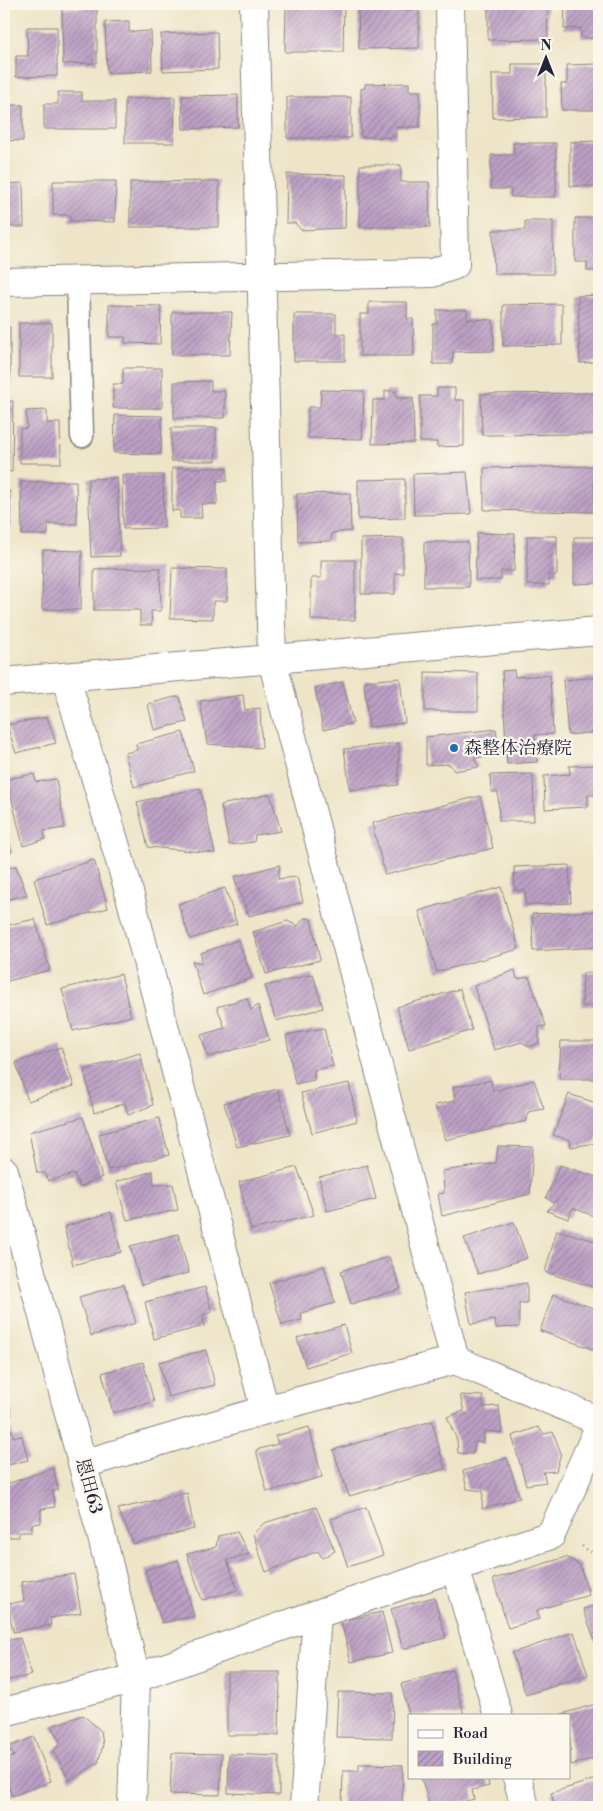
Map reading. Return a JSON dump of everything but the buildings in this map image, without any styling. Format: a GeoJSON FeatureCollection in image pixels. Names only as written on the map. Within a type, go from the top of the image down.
{"type":"FeatureCollection","features":[{"type":"Feature","properties":{"kind":"street"},"geometry":{"type":"LineString","coordinates":[[254,4],[272,660],[455,1360]]}},
{"type":"Feature","properties":{"kind":"street"},"geometry":{"type":"LineString","coordinates":[[4,282],[432,273],[455,265],[450,4]]}},
{"type":"Feature","properties":{"kind":"street"},"geometry":{"type":"LineString","coordinates":[[4,682],[599,631]]}},
{"type":"Feature","properties":{"kind":"street"},"geometry":{"type":"LineString","coordinates":[[66,678],[126,881],[265,1410]]}},
{"type":"Feature","properties":{"kind":"street","name":"恩田63"},"geometry":{"type":"LineString","coordinates":[[4,1171],[83,1464],[136,1678],[132,1807]]}},
{"type":"Feature","properties":{"kind":"street"},"geometry":{"type":"LineString","coordinates":[[83,1464],[265,1410],[455,1360],[599,1421]]}},
{"type":"Feature","properties":{"kind":"street"},"geometry":{"type":"LineString","coordinates":[[4,1712],[136,1678],[317,1614],[563,1533],[599,1427]]}},
{"type":"Feature","properties":{"kind":"street"},"geometry":{"type":"LineString","coordinates":[[456,1567],[498,1714]]}},
{"type":"Feature","properties":{"kind":"street"},"geometry":{"type":"LineString","coordinates":[[304,1807],[317,1614]]}},
{"type":"Feature","properties":{"kind":"street"},"geometry":{"type":"LineString","coordinates":[[517,1778],[526,1807]]}},
{"type":"Feature","properties":{"kind":"lane"},"geometry":{"type":"LineString","coordinates":[[78,281],[82,436]]}},
{"type":"Feature","properties":{"kind":"place","name":"森整体治療院"},"geometry":{"type":"Point","coordinates":[454,748]}}]}
